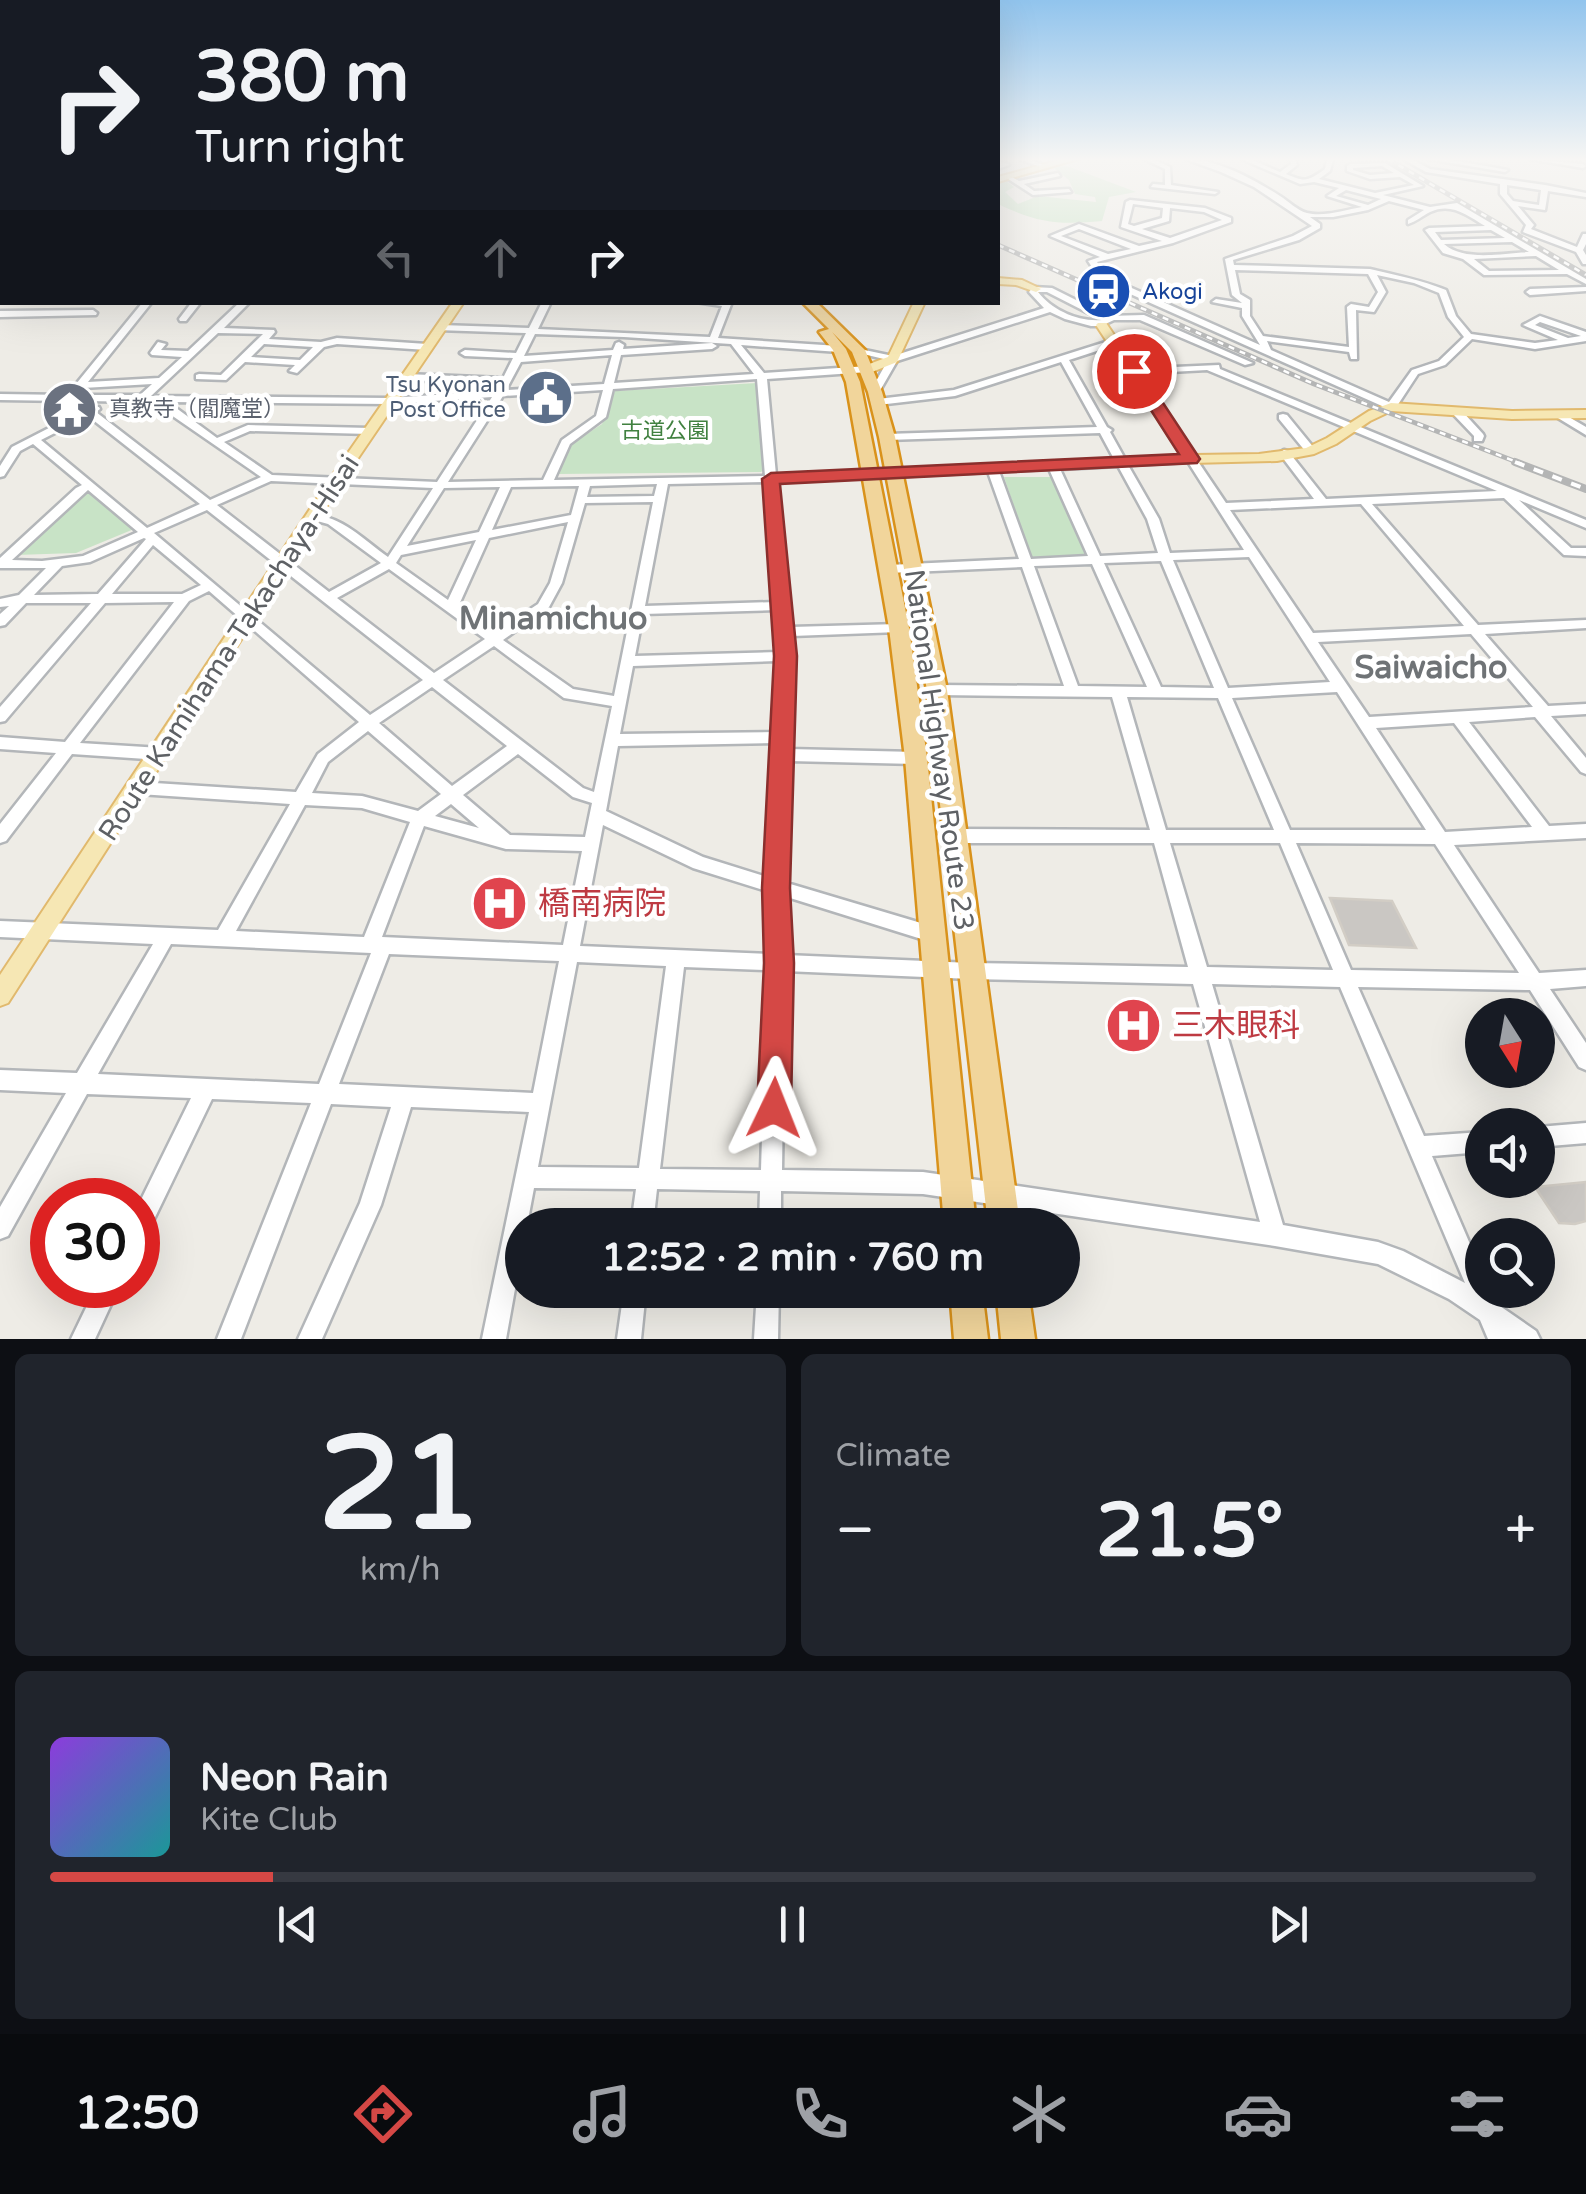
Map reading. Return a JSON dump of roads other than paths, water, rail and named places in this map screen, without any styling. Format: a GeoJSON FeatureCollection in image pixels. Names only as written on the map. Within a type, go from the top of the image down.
{"type":"FeatureCollection","features":[{"type":"Feature","properties":{"kind":"highway","name":"National Highway Route 23"},"geometry":{"type":"LineString","coordinates":[[797,305],[866,377],[887,438],[883,474],[914,568],[937,690],[1002,1208]]}},
{"type":"Feature","properties":{"kind":"highway"},"geometry":{"type":"LineString","coordinates":[[810,305],[866,377]]}},
{"type":"Feature","properties":{"kind":"highway","name":"National Highway Route 23"},"geometry":{"type":"LineString","coordinates":[[866,377],[883,474],[888,569],[916,758],[958,1208]]}},
{"type":"Feature","properties":{"kind":"highway"},"geometry":{"type":"LineString","coordinates":[[968,1308],[971,1339]]}},
{"type":"Feature","properties":{"kind":"highway"},"geometry":{"type":"LineString","coordinates":[[1014,1308],[1018,1339]]}},
{"type":"Feature","properties":{"kind":"main road"},"geometry":{"type":"LineString","coordinates":[[1000,281],[1036,288]]}},
{"type":"Feature","properties":{"kind":"main road","name":"Route Kamihama-Takachaya-Hisai"},"geometry":{"type":"LineString","coordinates":[[0,994],[139,788],[389,400],[457,305]]}},
{"type":"Feature","properties":{"kind":"main road"},"geometry":{"type":"LineString","coordinates":[[866,377],[893,359],[919,305]]}},
{"type":"Feature","properties":{"kind":"main road"},"geometry":{"type":"LineString","coordinates":[[1106,321],[1114,342],[1191,459],[1310,450],[1355,428],[1380,409],[1391,407],[1586,414]]}},
{"type":"Feature","properties":{"kind":"street"},"geometry":{"type":"LineString","coordinates":[[1125,221],[1124,225],[1170,241]]}},
{"type":"Feature","properties":{"kind":"street"},"geometry":{"type":"LineString","coordinates":[[1135,229],[1158,221]]}},
{"type":"Feature","properties":{"kind":"street"},"geometry":{"type":"LineString","coordinates":[[1224,221],[1170,241],[1092,261],[1104,279],[1391,407],[1415,372],[1442,363],[1469,336]]}},
{"type":"Feature","properties":{"kind":"street"},"geometry":{"type":"LineString","coordinates":[[1267,349],[1246,316],[1246,300],[1236,296],[1229,259],[1296,238],[1316,227],[1308,221]]}},
{"type":"Feature","properties":{"kind":"street"},"geometry":{"type":"LineString","coordinates":[[1480,221],[1586,286]]}},
{"type":"Feature","properties":{"kind":"street"},"geometry":{"type":"LineString","coordinates":[[1527,221],[1530,225],[1526,230],[1579,250],[1586,262]]}},
{"type":"Feature","properties":{"kind":"street"},"geometry":{"type":"LineString","coordinates":[[1108,257],[1054,236],[1079,226],[1139,249]]}},
{"type":"Feature","properties":{"kind":"street"},"geometry":{"type":"LineString","coordinates":[[1490,228],[1429,230],[1446,251],[1466,257],[1493,274],[1567,272]]}},
{"type":"Feature","properties":{"kind":"street"},"geometry":{"type":"LineString","coordinates":[[1579,250],[1586,236]]}},
{"type":"Feature","properties":{"kind":"street"},"geometry":{"type":"LineString","coordinates":[[1439,242],[1510,240]]}},
{"type":"Feature","properties":{"kind":"street"},"geometry":{"type":"LineString","coordinates":[[1466,257],[1537,254]]}},
{"type":"Feature","properties":{"kind":"street"},"geometry":{"type":"LineString","coordinates":[[1229,267],[1370,271],[1440,290],[1452,317],[1469,336],[1530,346],[1586,337]]}},
{"type":"Feature","properties":{"kind":"street"},"geometry":{"type":"LineString","coordinates":[[1261,338],[1354,354],[1352,307],[1371,310],[1382,292],[1370,271]]}},
{"type":"Feature","properties":{"kind":"street"},"geometry":{"type":"LineString","coordinates":[[1530,292],[1586,286]]}},
{"type":"Feature","properties":{"kind":"street"},"geometry":{"type":"LineString","coordinates":[[1106,321],[1049,290],[1036,288],[1033,292],[1040,304],[1050,310],[1106,321],[1141,317],[1249,363],[1134,371]]}},
{"type":"Feature","properties":{"kind":"street"},"geometry":{"type":"LineString","coordinates":[[1216,302],[1246,306]]}},
{"type":"Feature","properties":{"kind":"street"},"geometry":{"type":"LineString","coordinates":[[64,314],[72,305]]}},
{"type":"Feature","properties":{"kind":"street"},"geometry":{"type":"LineString","coordinates":[[70,397],[146,305]]}},
{"type":"Feature","properties":{"kind":"street"},"geometry":{"type":"LineString","coordinates":[[182,319],[194,305]]}},
{"type":"Feature","properties":{"kind":"street"},"geometry":{"type":"LineString","coordinates":[[143,398],[243,305]]}},
{"type":"Feature","properties":{"kind":"street"},"geometry":{"type":"LineString","coordinates":[[392,558],[500,393],[546,305]]}},
{"type":"Feature","properties":{"kind":"street"},"geometry":{"type":"LineString","coordinates":[[712,340],[728,305]]}},
{"type":"Feature","properties":{"kind":"street"},"geometry":{"type":"LineString","coordinates":[[866,377],[893,359],[1050,310]]}},
{"type":"Feature","properties":{"kind":"street"},"geometry":{"type":"LineString","coordinates":[[1552,311],[1527,324],[1569,341]]}},
{"type":"Feature","properties":{"kind":"street"},"geometry":{"type":"LineString","coordinates":[[0,312],[92,313]]}},
{"type":"Feature","properties":{"kind":"street"},"geometry":{"type":"LineString","coordinates":[[1540,319],[1586,337]]}},
{"type":"Feature","properties":{"kind":"street"},"geometry":{"type":"LineString","coordinates":[[440,328],[624,334],[840,349]]}},
{"type":"Feature","properties":{"kind":"street"},"geometry":{"type":"LineString","coordinates":[[200,376],[223,378],[271,332],[216,330]]}},
{"type":"Feature","properties":{"kind":"street"},"geometry":{"type":"LineString","coordinates":[[547,484],[566,442],[601,417],[624,334]]}},
{"type":"Feature","properties":{"kind":"street"},"geometry":{"type":"LineString","coordinates":[[263,341],[427,347]]}},
{"type":"Feature","properties":{"kind":"street"},"geometry":{"type":"LineString","coordinates":[[464,353],[519,357],[618,353],[706,347],[733,341]]}},
{"type":"Feature","properties":{"kind":"street"},"geometry":{"type":"LineString","coordinates":[[733,341],[762,377],[785,632],[771,1208]]}},
{"type":"Feature","properties":{"kind":"street"},"geometry":{"type":"LineString","coordinates":[[0,396],[389,400],[762,377],[866,377],[955,393],[1114,342]]}},
{"type":"Feature","properties":{"kind":"street"},"geometry":{"type":"LineString","coordinates":[[161,344],[155,353],[188,354]]}},
{"type":"Feature","properties":{"kind":"street"},"geometry":{"type":"LineString","coordinates":[[244,359],[298,367],[321,345]]}},
{"type":"Feature","properties":{"kind":"street"},"geometry":{"type":"LineString","coordinates":[[1063,358],[1154,519],[1166,557],[1500,1339]]}},
{"type":"Feature","properties":{"kind":"street"},"geometry":{"type":"LineString","coordinates":[[866,377],[893,359]]}},
{"type":"Feature","properties":{"kind":"street"},"geometry":{"type":"LineString","coordinates":[[1210,368],[1586,524]]}},
{"type":"Feature","properties":{"kind":"street"},"geometry":{"type":"LineString","coordinates":[[406,377],[506,381]]}},
{"type":"Feature","properties":{"kind":"street"},"geometry":{"type":"LineString","coordinates":[[80,385],[160,381]]}},
{"type":"Feature","properties":{"kind":"street"},"geometry":{"type":"LineString","coordinates":[[70,397],[599,808],[699,863],[931,934]]}},
{"type":"Feature","properties":{"kind":"street"},"geometry":{"type":"LineString","coordinates":[[0,474],[9,456],[33,439],[90,414],[107,398]]}},
{"type":"Feature","properties":{"kind":"street"},"geometry":{"type":"LineString","coordinates":[[162,398],[164,406],[269,478]]}},
{"type":"Feature","properties":{"kind":"street"},"geometry":{"type":"LineString","coordinates":[[1457,412],[1478,439]]}},
{"type":"Feature","properties":{"kind":"street"},"geometry":{"type":"LineString","coordinates":[[1562,416],[1586,432]]}},
{"type":"Feature","properties":{"kind":"street"},"geometry":{"type":"LineString","coordinates":[[1283,417],[1310,450]]}},
{"type":"Feature","properties":{"kind":"street"},"geometry":{"type":"LineString","coordinates":[[216,442],[248,428],[370,431]]}},
{"type":"Feature","properties":{"kind":"street"},"geometry":{"type":"LineString","coordinates":[[887,438],[1107,430]]}},
{"type":"Feature","properties":{"kind":"street"},"geometry":{"type":"LineString","coordinates":[[33,439],[249,618],[506,842]]}},
{"type":"Feature","properties":{"kind":"street"},"geometry":{"type":"LineString","coordinates":[[1284,453],[1323,503]]}},
{"type":"Feature","properties":{"kind":"street"},"geometry":{"type":"LineString","coordinates":[[581,500],[771,479],[1191,459],[1586,1060]]}},
{"type":"Feature","properties":{"kind":"street"},"geometry":{"type":"LineString","coordinates":[[1054,468],[1156,692]]}},
{"type":"Feature","properties":{"kind":"street"},"geometry":{"type":"LineString","coordinates":[[993,470],[1073,692]]}},
{"type":"Feature","properties":{"kind":"street"},"geometry":{"type":"LineString","coordinates":[[0,564],[57,564],[99,554],[150,536],[269,478],[439,485],[586,482],[661,490]]}},
{"type":"Feature","properties":{"kind":"street"},"geometry":{"type":"LineString","coordinates":[[223,939],[322,758],[368,723],[535,614],[549,598],[586,482]]}},
{"type":"Feature","properties":{"kind":"street"},"geometry":{"type":"LineString","coordinates":[[451,608],[506,484]]}},
{"type":"Feature","properties":{"kind":"street"},"geometry":{"type":"LineString","coordinates":[[0,564],[89,486]]}},
{"type":"Feature","properties":{"kind":"street"},"geometry":{"type":"LineString","coordinates":[[494,1339],[661,490]]}},
{"type":"Feature","properties":{"kind":"street"},"geometry":{"type":"LineString","coordinates":[[1223,508],[1508,494],[1568,552],[1586,552]]}},
{"type":"Feature","properties":{"kind":"street"},"geometry":{"type":"LineString","coordinates":[[1364,502],[1586,768]]}},
{"type":"Feature","properties":{"kind":"street"},"geometry":{"type":"LineString","coordinates":[[314,518],[332,522],[392,558],[451,608],[569,694],[620,702]]}},
{"type":"Feature","properties":{"kind":"street"},"geometry":{"type":"LineString","coordinates":[[329,597],[392,558],[576,518]]}},
{"type":"Feature","properties":{"kind":"street"},"geometry":{"type":"LineString","coordinates":[[0,718],[150,536]]}},
{"type":"Feature","properties":{"kind":"street"},"geometry":{"type":"LineString","coordinates":[[888,569],[1253,553]]}},
{"type":"Feature","properties":{"kind":"street"},"geometry":{"type":"LineString","coordinates":[[0,622],[57,564]]}},
{"type":"Feature","properties":{"kind":"street"},"geometry":{"type":"LineString","coordinates":[[0,604],[22,599],[184,598],[210,586]]}},
{"type":"Feature","properties":{"kind":"street"},"geometry":{"type":"LineString","coordinates":[[3,828],[184,598]]}},
{"type":"Feature","properties":{"kind":"street"},"geometry":{"type":"LineString","coordinates":[[638,610],[782,606]]}},
{"type":"Feature","properties":{"kind":"street"},"geometry":{"type":"LineString","coordinates":[[1308,638],[1586,624]]}},
{"type":"Feature","properties":{"kind":"street"},"geometry":{"type":"LineString","coordinates":[[785,632],[899,628]]}},
{"type":"Feature","properties":{"kind":"street"},"geometry":{"type":"LineString","coordinates":[[628,661],[786,656]]}},
{"type":"Feature","properties":{"kind":"street"},"geometry":{"type":"LineString","coordinates":[[937,690],[1225,693],[1340,687]]}},
{"type":"Feature","properties":{"kind":"street"},"geometry":{"type":"LineString","coordinates":[[1118,692],[1275,1235]]}},
{"type":"Feature","properties":{"kind":"street"},"geometry":{"type":"LineString","coordinates":[[1364,723],[1585,711]]}},
{"type":"Feature","properties":{"kind":"street"},"geometry":{"type":"LineString","coordinates":[[1458,718],[1545,833]]}},
{"type":"Feature","properties":{"kind":"street"},"geometry":{"type":"LineString","coordinates":[[614,740],[782,746],[916,758]]}},
{"type":"Feature","properties":{"kind":"street"},"geometry":{"type":"LineString","coordinates":[[0,744],[161,754]]}},
{"type":"Feature","properties":{"kind":"street"},"geometry":{"type":"LineString","coordinates":[[229,1339],[326,1093],[420,818],[518,746]]}},
{"type":"Feature","properties":{"kind":"street"},"geometry":{"type":"LineString","coordinates":[[139,788],[362,802],[506,842],[593,844]]}},
{"type":"Feature","properties":{"kind":"street"},"geometry":{"type":"LineString","coordinates":[[954,836],[1439,838],[1586,831]]}},
{"type":"Feature","properties":{"kind":"street"},"geometry":{"type":"LineString","coordinates":[[0,929],[934,970],[1534,982],[1586,978]]}},
{"type":"Feature","properties":{"kind":"street"},"geometry":{"type":"LineString","coordinates":[[0,1228],[167,935]]}},
{"type":"Feature","properties":{"kind":"street"},"geometry":{"type":"LineString","coordinates":[[644,1208],[676,958]]}},
{"type":"Feature","properties":{"kind":"street"},"geometry":{"type":"LineString","coordinates":[[0,1080],[541,1103]]}},
{"type":"Feature","properties":{"kind":"street"},"geometry":{"type":"LineString","coordinates":[[160,1183],[206,1089]]}},
{"type":"Feature","properties":{"kind":"street"},"geometry":{"type":"LineString","coordinates":[[310,1339],[370,1205],[404,1097]]}},
{"type":"Feature","properties":{"kind":"street"},"geometry":{"type":"LineString","coordinates":[[1555,1135],[1586,1132]]}},
{"type":"Feature","properties":{"kind":"street"},"geometry":{"type":"LineString","coordinates":[[1420,1147],[1465,1143]]}},
{"type":"Feature","properties":{"kind":"street"},"geometry":{"type":"LineString","coordinates":[[526,1176],[923,1183],[1275,1235],[1378,1253],[1425,1272],[1528,1339]]}},
{"type":"Feature","properties":{"kind":"street"},"geometry":{"type":"LineString","coordinates":[[82,1339],[98,1308]]}},
{"type":"Feature","properties":{"kind":"street"},"geometry":{"type":"LineString","coordinates":[[629,1339],[633,1308]]}},
{"type":"Feature","properties":{"kind":"street"},"geometry":{"type":"LineString","coordinates":[[766,1339],[767,1308]]}},
{"type":"Feature","properties":{"kind":"railway"},"geometry":{"type":"LineString","coordinates":[[1495,221],[1586,275]]}},
{"type":"Feature","properties":{"kind":"railway"},"geometry":{"type":"LineString","coordinates":[[1000,246],[1314,384],[1522,464]]}},
{"type":"Feature","properties":{"kind":"railway"},"geometry":{"type":"LineString","coordinates":[[1515,462],[1586,489]]}},
{"type":"Feature","properties":{"kind":"place","name":"Akogi"},"geometry":{"type":"Point","coordinates":[1103,292]}},
{"type":"Feature","properties":{"kind":"place","name":"Tsu Kyonan Post Office"},"geometry":{"type":"Point","coordinates":[545,398]}},
{"type":"Feature","properties":{"kind":"place","name":"真教寺（閻魔堂）"},"geometry":{"type":"Point","coordinates":[70,409]}},
{"type":"Feature","properties":{"kind":"place","name":"橋南病院"},"geometry":{"type":"Point","coordinates":[499,904]}},
{"type":"Feature","properties":{"kind":"place","name":"三木眼科"},"geometry":{"type":"Point","coordinates":[1133,1026]}},
{"type":"Feature","properties":{"kind":"district","name":"Minamichuo"},"geometry":{"type":"Point","coordinates":[553,619]}},
{"type":"Feature","properties":{"kind":"district","name":"Saiwaicho"},"geometry":{"type":"Point","coordinates":[1431,668]}},
{"type":"Feature","properties":{"kind":"park label","name":"古道公園"},"geometry":{"type":"Point","coordinates":[665,431]}}]}
